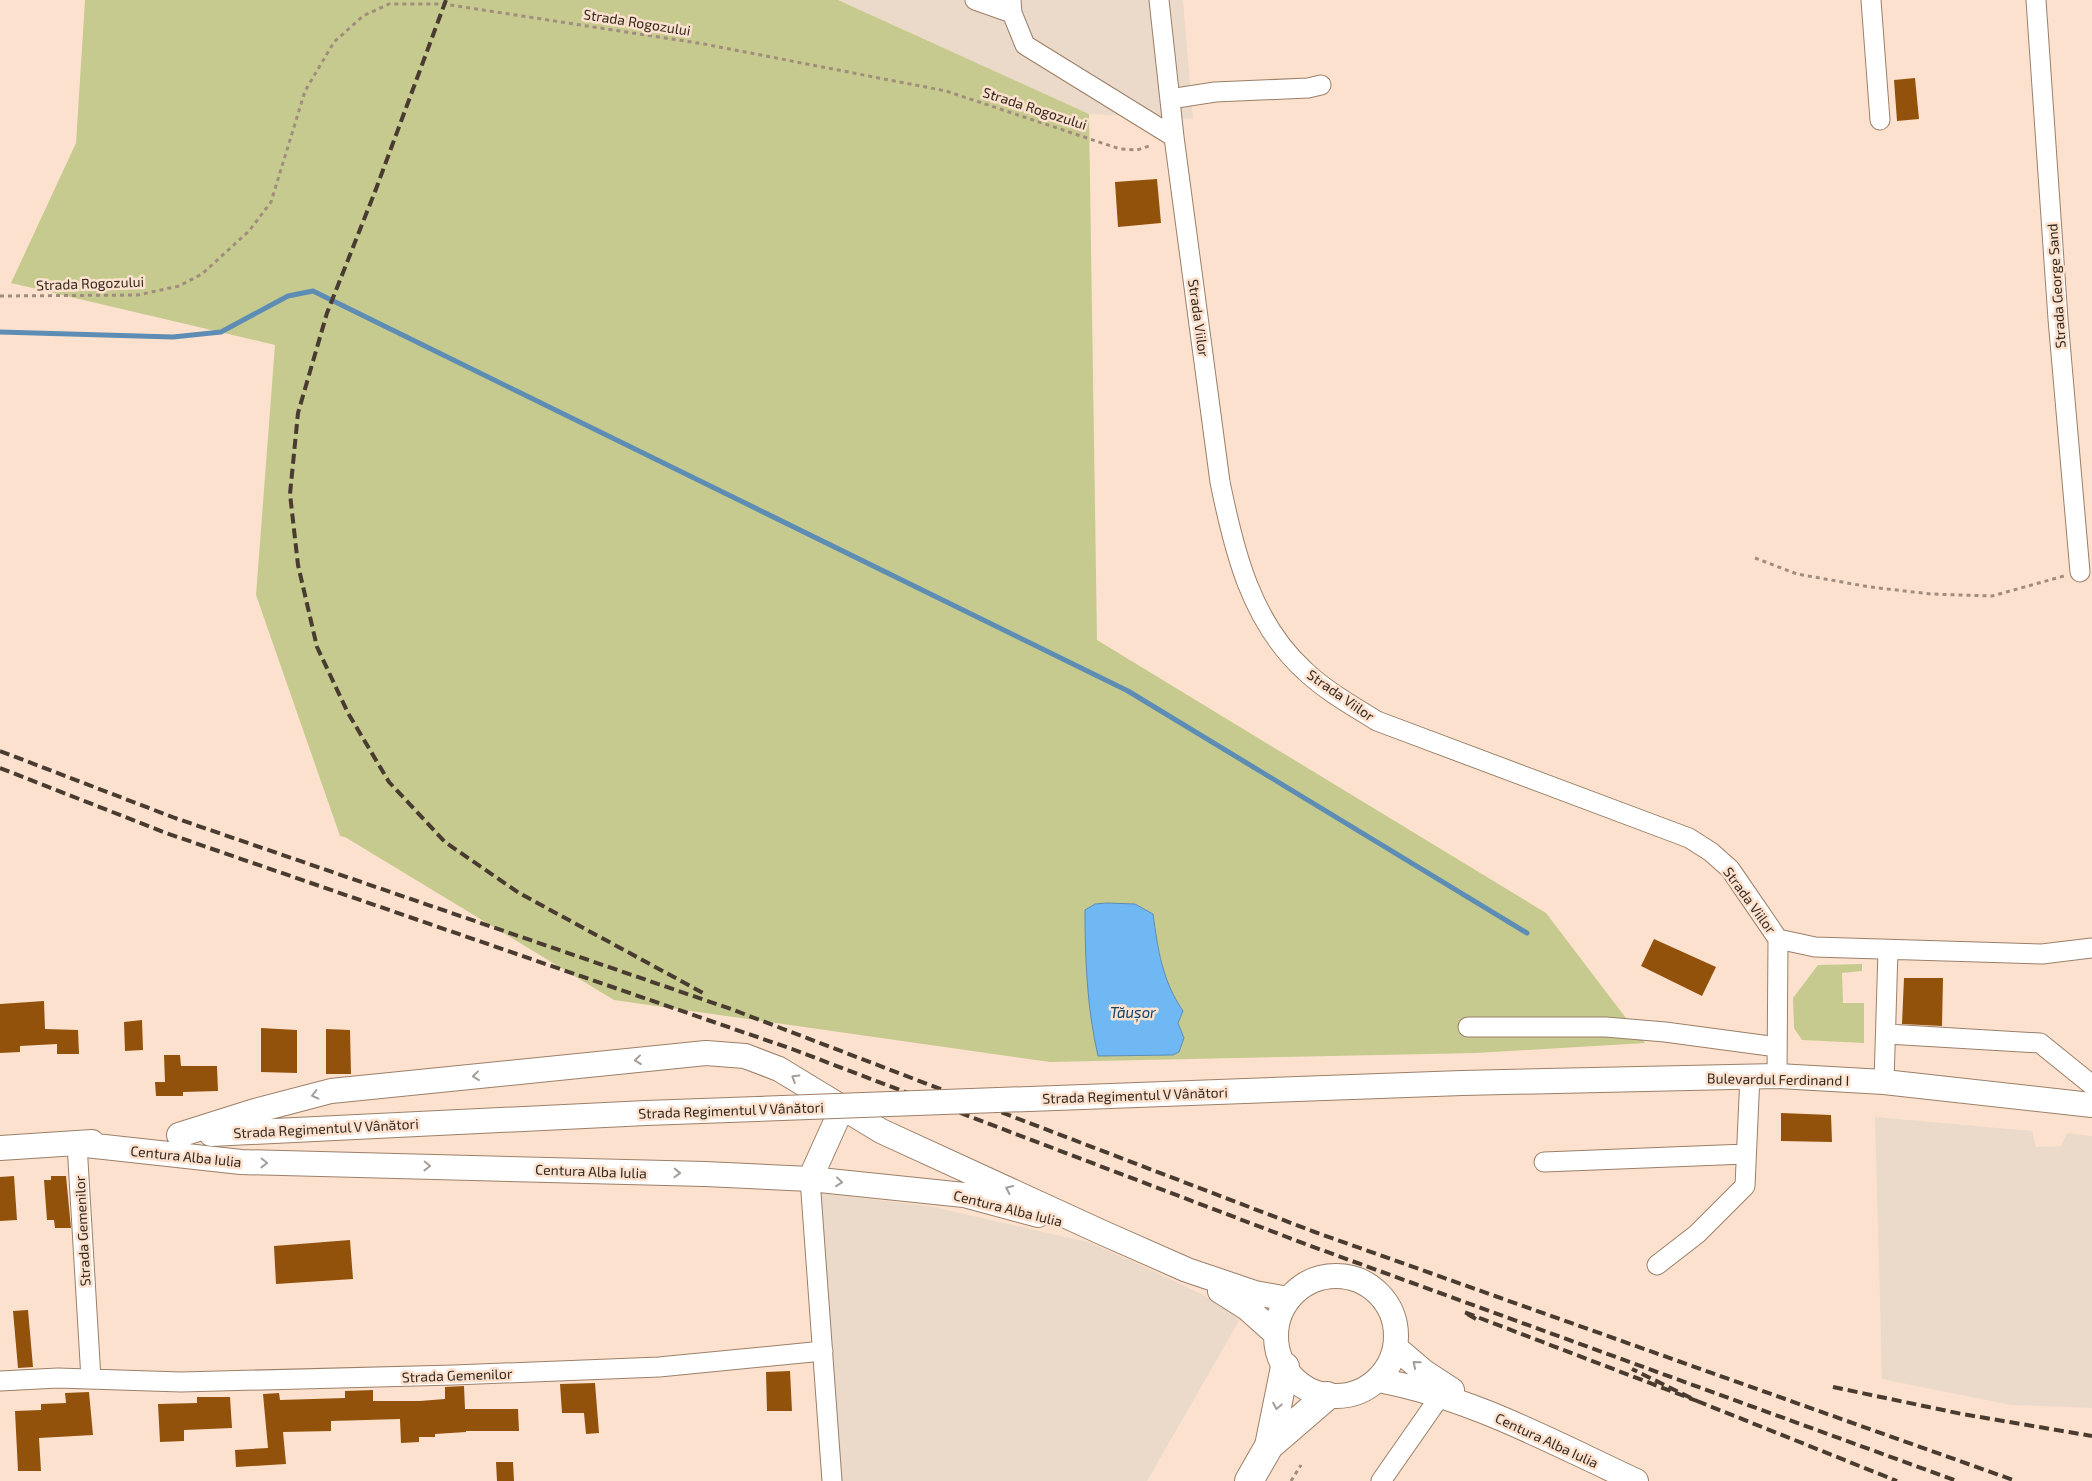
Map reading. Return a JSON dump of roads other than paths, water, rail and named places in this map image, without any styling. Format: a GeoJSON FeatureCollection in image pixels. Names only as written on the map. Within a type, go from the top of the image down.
{"type":"FeatureCollection","features":[{"type":"Feature","properties":{"kind":"highway"},"geometry":{"type":"LineString","coordinates":[[1269,1446],[1285,1367]]}},
{"type":"Feature","properties":{"kind":"highway"},"geometry":{"type":"LineString","coordinates":[[1248,1481],[1269,1446],[1327,1396]]}},
{"type":"Feature","properties":{"kind":"main road","name":"Centura Alba Iulia"},"geometry":{"type":"LineString","coordinates":[[179,1135],[255,1111],[331,1091],[706,1053],[745,1056],[779,1069],[882,1131],[1101,1232],[1187,1270],[1255,1293],[1288,1299]]}},
{"type":"Feature","properties":{"kind":"main road","name":"Bulevardul Ferdinand I"},"geometry":{"type":"LineString","coordinates":[[1462,1083],[1750,1075],[1884,1082],[2092,1105]]}},
{"type":"Feature","properties":{"kind":"main road","name":"Strada Regimentul V Vânători"},"geometry":{"type":"LineString","coordinates":[[0,1148],[76,1144],[179,1135],[646,1113],[1462,1083]]}},
{"type":"Feature","properties":{"kind":"main road"},"geometry":{"type":"LineString","coordinates":[[810,1179],[842,1108]]}},
{"type":"Feature","properties":{"kind":"main road","name":"Centura Alba Iulia"},"geometry":{"type":"LineString","coordinates":[[76,1144],[241,1162],[676,1173],[810,1179],[964,1195],[1101,1232]]}},
{"type":"Feature","properties":{"kind":"main road","name":"Centura Alba Iulia"},"geometry":{"type":"LineString","coordinates":[[1187,1270],[1247,1308],[1276,1334]]}},
{"type":"Feature","properties":{"kind":"main road"},"geometry":{"type":"LineString","coordinates":[[1342,1276],[1361,1281],[1378,1292],[1390,1308],[1396,1327],[1396,1348],[1389,1365],[1378,1380],[1363,1390],[1346,1396],[1327,1396],[1310,1391],[1296,1381],[1285,1367],[1278,1351],[1276,1334],[1280,1315],[1288,1299],[1303,1285],[1322,1277],[1342,1276]]}},
{"type":"Feature","properties":{"kind":"main road","name":"Centura Alba Iulia"},"geometry":{"type":"LineString","coordinates":[[1396,1348],[1423,1371],[1485,1411]]}},
{"type":"Feature","properties":{"kind":"main road","name":"Centura Alba Iulia"},"geometry":{"type":"LineString","coordinates":[[1378,1380],[1414,1386],[1485,1411],[1636,1481]]}},
{"type":"Feature","properties":{"kind":"street"},"geometry":{"type":"LineString","coordinates":[[975,0],[1011,7],[1025,45],[1174,137]]}},
{"type":"Feature","properties":{"kind":"street","name":"Strada Viilor"},"geometry":{"type":"LineString","coordinates":[[1158,0],[1174,137],[1220,482],[1232,538],[1252,599],[1278,642],[1305,671],[1340,698],[1378,721],[1688,838],[1711,852],[1730,869],[1778,939],[1776,1076]]}},
{"type":"Feature","properties":{"kind":"street"},"geometry":{"type":"LineString","coordinates":[[1871,0],[1880,120]]}},
{"type":"Feature","properties":{"kind":"street","name":"Strada George Sand"},"geometry":{"type":"LineString","coordinates":[[2036,0],[2058,319],[2080,572]]}},
{"type":"Feature","properties":{"kind":"street"},"geometry":{"type":"LineString","coordinates":[[1170,100],[1215,92],[1308,88],[1321,85]]}},
{"type":"Feature","properties":{"kind":"street","name":"Strada Viilor"},"geometry":{"type":"LineString","coordinates":[[1778,939],[1815,947],[1888,950],[2042,954],[2092,948]]}},
{"type":"Feature","properties":{"kind":"street"},"geometry":{"type":"LineString","coordinates":[[1884,1082],[1887,1034],[1888,950]]}},
{"type":"Feature","properties":{"kind":"street"},"geometry":{"type":"LineString","coordinates":[[1468,1027],[1606,1027],[1665,1032],[1777,1046]]}},
{"type":"Feature","properties":{"kind":"street"},"geometry":{"type":"LineString","coordinates":[[1887,1034],[2040,1043],[2092,1085]]}},
{"type":"Feature","properties":{"kind":"street"},"geometry":{"type":"LineString","coordinates":[[1657,1265],[1698,1234],[1745,1186],[1750,1075]]}},
{"type":"Feature","properties":{"kind":"street","name":"Strada Gemenilor"},"geometry":{"type":"LineString","coordinates":[[76,1144],[91,1378]]}},
{"type":"Feature","properties":{"kind":"street"},"geometry":{"type":"LineString","coordinates":[[1544,1162],[1746,1154]]}},
{"type":"Feature","properties":{"kind":"street"},"geometry":{"type":"LineString","coordinates":[[810,1179],[832,1481]]}},
{"type":"Feature","properties":{"kind":"street","name":"Strada Gemenilor"},"geometry":{"type":"LineString","coordinates":[[0,1381],[91,1378],[181,1382],[255,1381],[649,1368],[823,1351]]}},
{"type":"Feature","properties":{"kind":"street"},"geometry":{"type":"LineString","coordinates":[[1381,1481],[1441,1395]]}},
{"type":"Feature","properties":{"kind":"water","name":"Tăușor"},"geometry":{"type":"Polygon","coordinates":[[[1095,904],[1135,904],[1153,914],[1162,964],[1170,988],[1183,1011],[1178,1023],[1184,1038],[1179,1052],[1173,1055],[1098,1056],[1087,984],[1085,910],[1095,904]]]}},
{"type":"Feature","properties":{"kind":"waterway"},"geometry":{"type":"LineString","coordinates":[[0,332],[173,337],[221,332],[288,296],[313,291],[1128,691],[1527,933]]}},
{"type":"Feature","properties":{"kind":"railway"},"geometry":{"type":"LineString","coordinates":[[446,0],[376,189],[327,313],[298,413],[290,494],[298,565],[317,647],[348,713],[389,782],[445,842],[519,893],[705,994]]}},
{"type":"Feature","properties":{"kind":"railway"},"geometry":{"type":"LineString","coordinates":[[0,751],[175,818],[731,1009],[1312,1231],[2016,1481]]}},
{"type":"Feature","properties":{"kind":"railway"},"geometry":{"type":"LineString","coordinates":[[0,768],[166,833],[792,1049],[1308,1245],[1957,1481]]}},
{"type":"Feature","properties":{"kind":"railway"},"geometry":{"type":"LineString","coordinates":[[1476,1319],[1464,1312],[1697,1401],[1632,1369]]}},
{"type":"Feature","properties":{"kind":"railway"},"geometry":{"type":"LineString","coordinates":[[1833,1387],[1962,1414],[2092,1436]]}},
{"type":"Feature","properties":{"kind":"railway"},"geometry":{"type":"LineString","coordinates":[[1697,1401],[1897,1481]]}}]}
